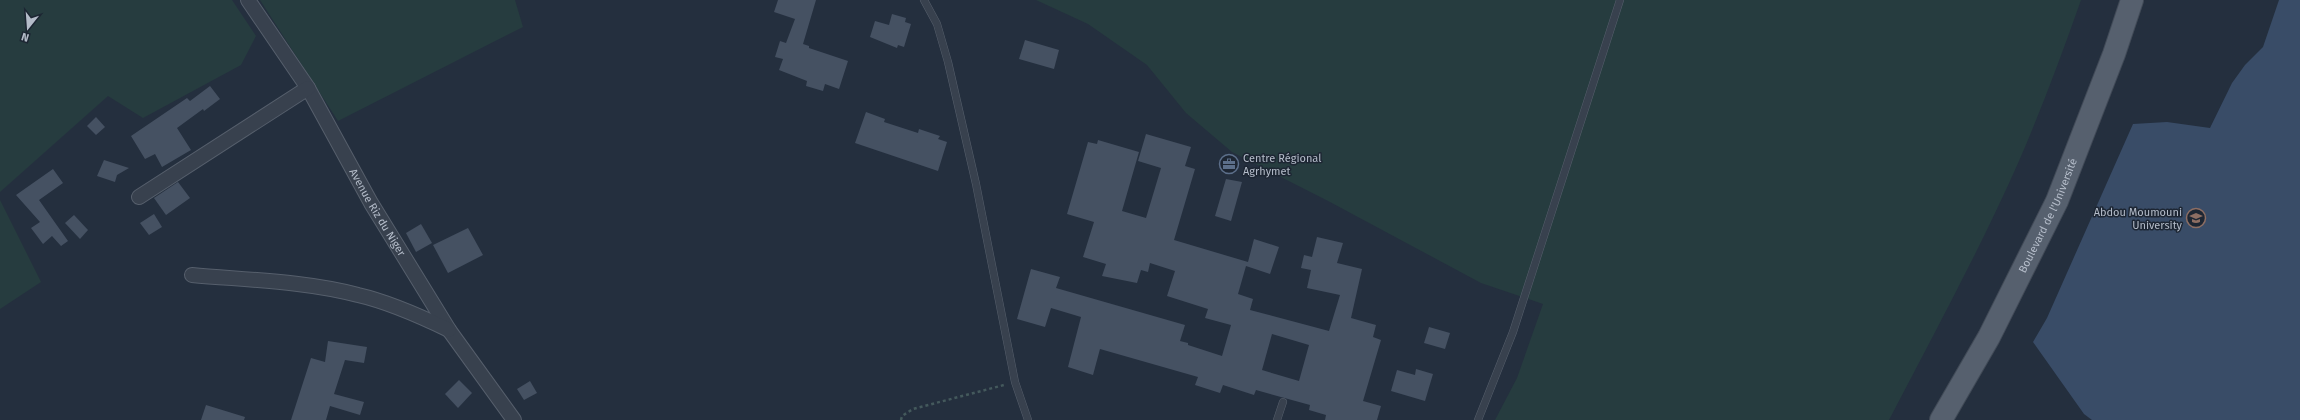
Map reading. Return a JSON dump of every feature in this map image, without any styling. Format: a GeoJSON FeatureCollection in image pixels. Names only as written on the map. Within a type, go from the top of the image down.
{"type":"FeatureCollection","features":[{"type":"Feature","properties":{"kind":"main road","name":"Boulevard de l'Université"},"geometry":{"type":"LineString","coordinates":[[1941,420],[1989,337],[2057,201],[2114,54],[2132,0]]}},
{"type":"Feature","properties":{"kind":"street","name":"Avenue Riz du Niger"},"geometry":{"type":"LineString","coordinates":[[248,0],[308,88],[371,203],[449,330],[514,420]]}},
{"type":"Feature","properties":{"kind":"street"},"geometry":{"type":"LineString","coordinates":[[139,197],[308,88]]}},
{"type":"Feature","properties":{"kind":"street"},"geometry":{"type":"LineString","coordinates":[[192,275],[345,292],[389,305],[449,330]]}},
{"type":"Feature","properties":{"kind":"lane"},"geometry":{"type":"LineString","coordinates":[[924,0],[936,24],[948,62],[976,184],[1015,382],[1028,420]]}},
{"type":"Feature","properties":{"kind":"lane"},"geometry":{"type":"LineString","coordinates":[[1478,420],[1513,332],[1620,0]]}},
{"type":"Feature","properties":{"kind":"lane"},"geometry":{"type":"LineString","coordinates":[[1277,420],[1283,402]]}},
{"type":"Feature","properties":{"kind":"path"},"geometry":{"type":"LineString","coordinates":[[901,420],[902,416],[913,409],[1015,382]]}},
{"type":"Feature","properties":{"kind":"green space"},"geometry":{"type":"Polygon","coordinates":[[[0,0],[232,0],[256,36],[241,65],[143,118],[108,96],[0,192],[0,0]]]}},
{"type":"Feature","properties":{"kind":"green space"},"geometry":{"type":"Polygon","coordinates":[[[260,0],[515,0],[523,27],[338,121],[260,0]]]}},
{"type":"Feature","properties":{"kind":"green space"},"geometry":{"type":"Polygon","coordinates":[[[1036,0],[2081,0],[2044,101],[2004,194],[1956,291],[1889,420],[1495,420],[1517,378],[1543,304],[1481,283],[1330,202],[1232,152],[1186,113],[1147,65],[1088,24],[1036,0]]]}},
{"type":"Feature","properties":{"kind":"green space"},"geometry":{"type":"Polygon","coordinates":[[[0,200],[41,282],[0,309],[0,200]]]}},
{"type":"Feature","properties":{"kind":"water","name":"Abdou Moumouni University"},"geometry":{"type":"Polygon","coordinates":[[[2279,0],[2300,0],[2300,420],[2092,420],[2084,414],[2033,342],[2047,318],[2133,124],[2167,122],[2210,128],[2232,83],[2245,65],[2263,47],[2279,0]]]}},
{"type":"Feature","properties":{"kind":"building"},"geometry":{"type":"Polygon","coordinates":[[[778,0],[816,0],[803,44],[809,46],[809,48],[848,61],[839,89],[825,84],[823,91],[806,86],[807,81],[779,70],[783,59],[775,57],[780,41],[786,43],[795,19],[774,12],[778,0]]]}},
{"type":"Feature","properties":{"kind":"building"},"geometry":{"type":"Polygon","coordinates":[[[892,14],[906,18],[905,22],[911,24],[904,47],[898,45],[897,48],[870,37],[875,21],[889,25],[892,14]]]}},
{"type":"Feature","properties":{"kind":"building"},"geometry":{"type":"Polygon","coordinates":[[[1025,40],[1059,50],[1054,69],[1019,59],[1025,40]]]}},
{"type":"Feature","properties":{"kind":"building"},"geometry":{"type":"Polygon","coordinates":[[[210,86],[220,99],[204,111],[203,109],[177,128],[191,150],[162,167],[155,154],[145,159],[131,136],[187,98],[190,101],[210,86]]]}},
{"type":"Feature","properties":{"kind":"building"},"geometry":{"type":"Polygon","coordinates":[[[866,112],[885,119],[884,122],[918,133],[919,129],[940,136],[938,139],[947,142],[938,171],[855,143],[866,112]]]}},
{"type":"Feature","properties":{"kind":"building"},"geometry":{"type":"Polygon","coordinates":[[[96,117],[105,127],[96,135],[87,126],[96,117]]]}},
{"type":"Feature","properties":{"kind":"building"},"geometry":{"type":"Polygon","coordinates":[[[1146,134],[1191,147],[1185,166],[1195,169],[1174,240],[1248,262],[1254,239],[1279,247],[1270,274],[1246,266],[1238,294],[1253,299],[1250,310],[1329,331],[1340,295],[1307,288],[1311,270],[1301,268],[1304,255],[1312,257],[1317,237],[1343,243],[1337,263],[1362,269],[1351,318],[1376,325],[1373,337],[1381,340],[1363,401],[1381,406],[1377,420],[1325,420],[1326,415],[1309,410],[1310,405],[1256,390],[1254,395],[1223,385],[1220,393],[1195,385],[1198,377],[1100,349],[1093,375],[1068,367],[1081,317],[1051,308],[1045,327],[1017,319],[1031,269],[1060,277],[1056,288],[1185,325],[1180,341],[1222,356],[1231,325],[1205,318],[1208,309],[1167,296],[1175,271],[1150,263],[1148,272],[1141,270],[1137,283],[1102,276],[1106,264],[1083,257],[1094,222],[1067,214],[1088,142],[1097,144],[1098,140],[1139,152],[1122,211],[1146,218],[1161,168],[1138,161],[1146,134]],[[1272,334],[1262,370],[1299,381],[1309,345],[1272,334]]]}},
{"type":"Feature","properties":{"kind":"building"},"geometry":{"type":"Polygon","coordinates":[[[104,160],[129,168],[117,175],[115,182],[97,176],[104,160]]]}},
{"type":"Feature","properties":{"kind":"building"},"geometry":{"type":"Polygon","coordinates":[[[53,169],[63,183],[39,200],[68,241],[61,246],[52,236],[43,244],[31,228],[40,222],[16,195],[53,169]]]}},
{"type":"Feature","properties":{"kind":"building"},"geometry":{"type":"Polygon","coordinates":[[[1226,179],[1242,182],[1231,221],[1215,216],[1226,179]]]}},
{"type":"Feature","properties":{"kind":"building"},"geometry":{"type":"Polygon","coordinates":[[[178,182],[190,198],[166,215],[154,198],[178,182]]]}},
{"type":"Feature","properties":{"kind":"building"},"geometry":{"type":"Polygon","coordinates":[[[154,214],[162,227],[149,235],[140,223],[154,214]]]}},
{"type":"Feature","properties":{"kind":"building"},"geometry":{"type":"Polygon","coordinates":[[[74,215],[88,230],[80,239],[65,223],[74,215]]]}},
{"type":"Feature","properties":{"kind":"building"},"geometry":{"type":"Polygon","coordinates":[[[421,224],[432,243],[416,252],[406,233],[421,224]]]}},
{"type":"Feature","properties":{"kind":"building"},"geometry":{"type":"Polygon","coordinates":[[[468,228],[483,255],[448,273],[433,245],[468,228]]]}},
{"type":"Feature","properties":{"kind":"building"},"geometry":{"type":"Polygon","coordinates":[[[1429,327],[1450,333],[1445,349],[1424,343],[1429,327]]]}},
{"type":"Feature","properties":{"kind":"building"},"geometry":{"type":"Polygon","coordinates":[[[328,341],[367,347],[364,363],[345,360],[334,394],[364,402],[360,415],[330,406],[326,420],[291,420],[311,358],[325,362],[328,341]]]}},
{"type":"Feature","properties":{"kind":"building"},"geometry":{"type":"Polygon","coordinates":[[[1416,369],[1433,374],[1425,401],[1391,391],[1397,370],[1415,375],[1416,369]]]}},
{"type":"Feature","properties":{"kind":"building"},"geometry":{"type":"Polygon","coordinates":[[[459,380],[472,393],[458,408],[445,394],[459,380]]]}},
{"type":"Feature","properties":{"kind":"building"},"geometry":{"type":"Polygon","coordinates":[[[530,381],[537,393],[524,400],[517,389],[530,381]]]}},
{"type":"Feature","properties":{"kind":"building"},"geometry":{"type":"Polygon","coordinates":[[[206,405],[245,417],[244,420],[201,420],[206,405]]]}},
{"type":"Feature","properties":{"kind":"place","name":"Centre Régional Agrhymet"},"geometry":{"type":"Point","coordinates":[1229,164]}},
{"type":"Feature","properties":{"kind":"place","name":"Abdou Moumouni University"},"geometry":{"type":"Point","coordinates":[2196,218]}}]}
